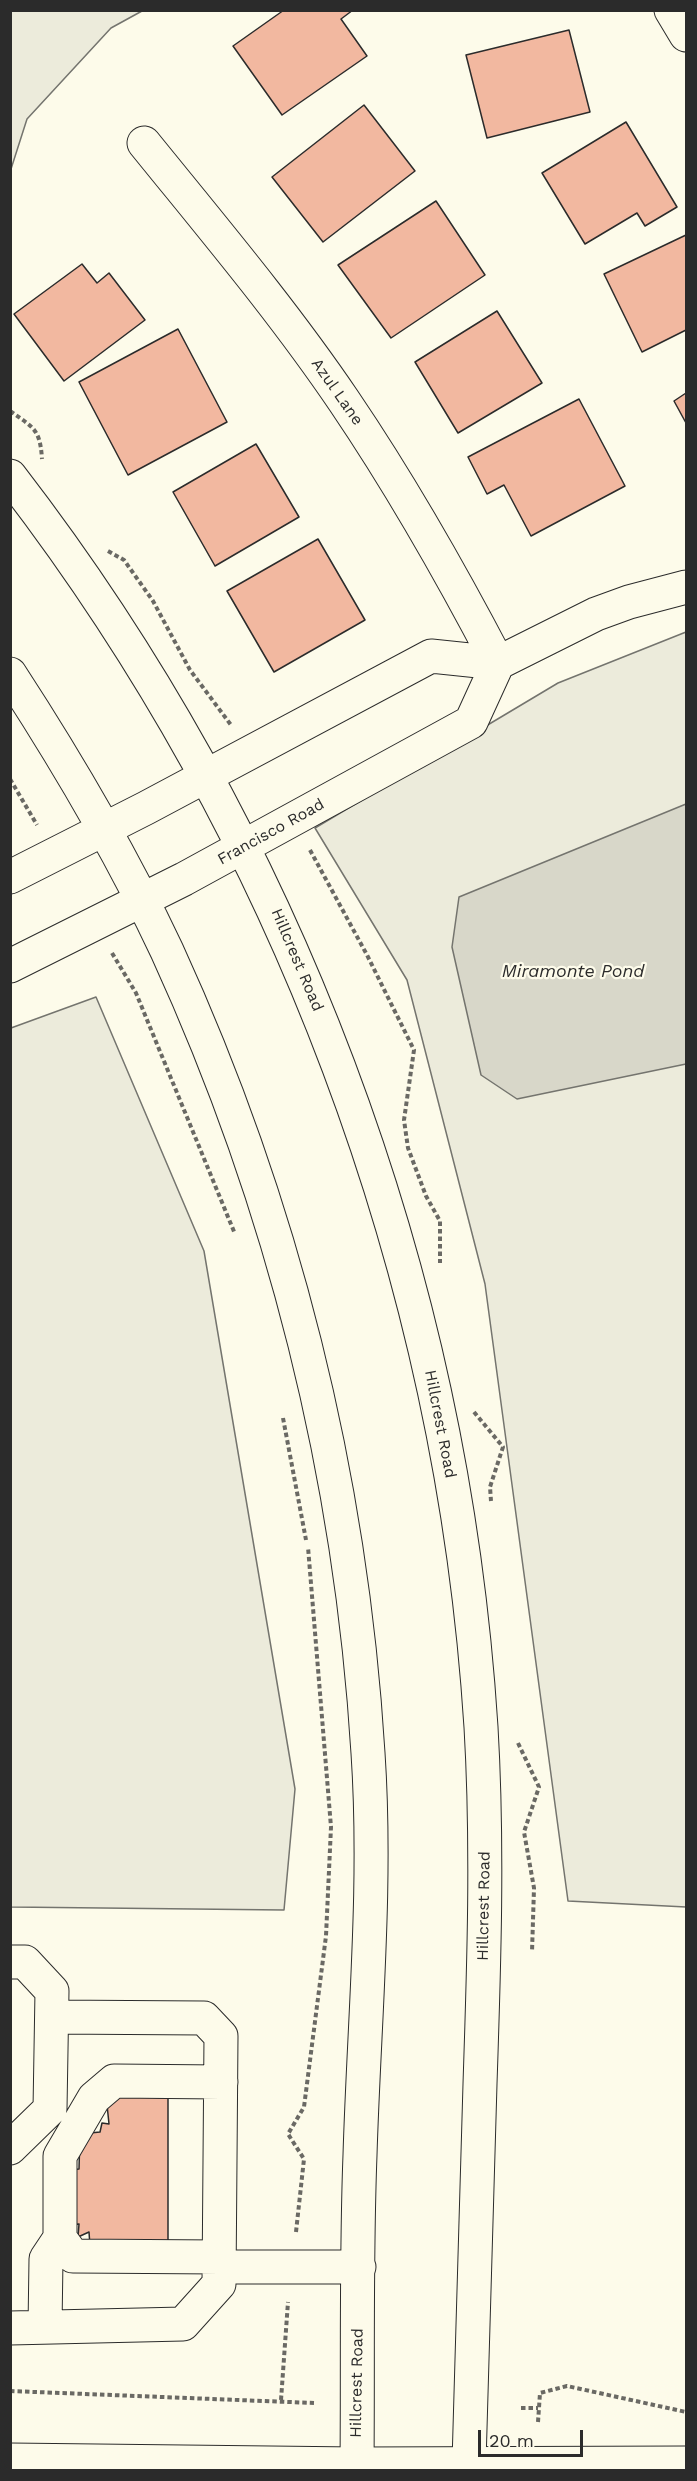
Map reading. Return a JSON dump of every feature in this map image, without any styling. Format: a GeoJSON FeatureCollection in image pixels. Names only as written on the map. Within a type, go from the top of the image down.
{"type":"FeatureCollection","features":[{"type":"Feature","properties":{"kind":"street"},"geometry":{"type":"LineString","coordinates":[[671,10],[687,35]]}},
{"type":"Feature","properties":{"kind":"street","name":"Azul Lane"},"geometry":{"type":"LineString","coordinates":[[144,143],[245,268],[344,401],[432,540],[498,663]]}},
{"type":"Feature","properties":{"kind":"street","name":"Hillcrest Road"},"geometry":{"type":"LineString","coordinates":[[10,476],[81,572],[131,647],[208,776],[244,846],[316,1004],[375,1171],[426,1353],[461,1539],[473,1632],[485,1820],[485,1914],[469,2467]]}},
{"type":"Feature","properties":{"kind":"street"},"geometry":{"type":"LineString","coordinates":[[10,877],[208,776],[431,656],[498,663],[596,614],[629,602],[687,587]]}},
{"type":"Feature","properties":{"kind":"street","name":"Francisco Road"},"geometry":{"type":"LineString","coordinates":[[10,966],[142,900],[471,722],[498,663]]}},
{"type":"Feature","properties":{"kind":"street","name":"Hillcrest Road"},"geometry":{"type":"LineString","coordinates":[[10,674],[105,829],[142,900],[204,1036],[238,1122],[268,1210],[317,1389],[336,1480],[350,1571],[368,1756],[371,1848],[370,1941],[360,2157],[357,2467]]}},
{"type":"Feature","properties":{"kind":"street"},"geometry":{"type":"LineString","coordinates":[[10,1962],[25,1962],[52,1991],[50,2109],[10,2148]]}},
{"type":"Feature","properties":{"kind":"street"},"geometry":{"type":"LineString","coordinates":[[10,2328],[183,2324],[219,2283],[221,2036],[204,2018],[52,2017]]}},
{"type":"Feature","properties":{"kind":"street"},"geometry":{"type":"LineString","coordinates":[[45,2327],[46,2259],[60,2238],[60,2156],[94,2098],[114,2081],[221,2082]]}},
{"type":"Feature","properties":{"kind":"street"},"geometry":{"type":"LineString","coordinates":[[60,2238],[73,2256],[292,2267],[359,2267]]}},
{"type":"Feature","properties":{"kind":"street"},"geometry":{"type":"LineString","coordinates":[[10,2460],[357,2467],[687,2463]]}},
{"type":"Feature","properties":{"kind":"path"},"geometry":{"type":"LineString","coordinates":[[10,779],[55,854]]}},
{"type":"Feature","properties":{"kind":"path"},"geometry":{"type":"LineString","coordinates":[[95,923],[136,993],[238,1240]]}},
{"type":"Feature","properties":{"kind":"path"},"geometry":{"type":"LineString","coordinates":[[281,2400],[304,2159],[288,2134],[304,2107],[326,1936],[331,1827],[308,1549],[282,1410]]}},
{"type":"Feature","properties":{"kind":"path"},"geometry":{"type":"LineString","coordinates":[[538,2422],[540,2393],[567,2386],[687,2412]]}},
{"type":"Feature","properties":{"kind":"path"},"geometry":{"type":"LineString","coordinates":[[10,2391],[314,2403]]}},
{"type":"Feature","properties":{"kind":"path"},"geometry":{"type":"LineString","coordinates":[[520,2408],[538,2408]]}},
{"type":"Feature","properties":{"kind":"shaded area"},"geometry":{"type":"Polygon","coordinates":[[[11,10],[142,11],[111,28],[27,119],[11,169],[11,10]]]}},
{"type":"Feature","properties":{"kind":"shaded area"},"geometry":{"type":"Polygon","coordinates":[[[686,632],[686,1907],[568,1901],[485,1284],[407,980],[315,828],[558,683],[686,632]]]}},
{"type":"Feature","properties":{"kind":"shaded area"},"geometry":{"type":"Polygon","coordinates":[[[96,997],[204,1251],[295,1789],[284,1910],[11,1907],[11,1028],[96,997]]]}},
{"type":"Feature","properties":{"kind":"water","name":"Miramonte Pond"},"geometry":{"type":"Polygon","coordinates":[[[686,804],[686,1064],[517,1099],[481,1075],[452,947],[459,897],[686,804]]]}},
{"type":"Feature","properties":{"kind":"building"},"geometry":{"type":"Polygon","coordinates":[[[284,10],[353,10],[341,19],[367,56],[282,115],[233,46],[284,10]]]}},
{"type":"Feature","properties":{"kind":"building"},"geometry":{"type":"Polygon","coordinates":[[[569,30],[590,112],[487,138],[466,55],[569,30]]]}},
{"type":"Feature","properties":{"kind":"building"},"geometry":{"type":"Polygon","coordinates":[[[364,105],[415,171],[323,242],[272,177],[364,105]]]}},
{"type":"Feature","properties":{"kind":"building"},"geometry":{"type":"Polygon","coordinates":[[[626,122],[677,207],[645,226],[637,213],[585,244],[542,173],[626,122]]]}},
{"type":"Feature","properties":{"kind":"building"},"geometry":{"type":"Polygon","coordinates":[[[436,201],[485,275],[391,338],[338,265],[436,201]]]}},
{"type":"Feature","properties":{"kind":"building"},"geometry":{"type":"Polygon","coordinates":[[[686,235],[686,330],[642,352],[604,274],[686,235]]]}},
{"type":"Feature","properties":{"kind":"building"},"geometry":{"type":"Polygon","coordinates":[[[82,264],[97,283],[109,273],[145,320],[64,381],[14,314],[82,264]]]}},
{"type":"Feature","properties":{"kind":"building"},"geometry":{"type":"Polygon","coordinates":[[[497,311],[542,383],[458,433],[415,362],[497,311]]]}},
{"type":"Feature","properties":{"kind":"building"},"geometry":{"type":"Polygon","coordinates":[[[178,329],[227,422],[128,475],[79,382],[178,329]]]}},
{"type":"Feature","properties":{"kind":"building"},"geometry":{"type":"Polygon","coordinates":[[[686,393],[686,423],[674,401],[686,393]]]}},
{"type":"Feature","properties":{"kind":"building"},"geometry":{"type":"Polygon","coordinates":[[[579,399],[625,486],[531,536],[504,485],[487,494],[468,457],[579,399]]]}},
{"type":"Feature","properties":{"kind":"building"},"geometry":{"type":"Polygon","coordinates":[[[256,444],[299,517],[215,566],[173,492],[256,444]]]}},
{"type":"Feature","properties":{"kind":"building"},"geometry":{"type":"Polygon","coordinates":[[[318,539],[365,620],[274,672],[227,591],[318,539]]]}},
{"type":"Feature","properties":{"kind":"building"},"geometry":{"type":"Polygon","coordinates":[[[106,2095],[168,2098],[168,2250],[90,2246],[89,2232],[78,2237],[79,2224],[66,2225],[64,2170],[79,2169],[80,2134],[100,2132],[102,2123],[109,2124],[106,2095]]]}}]}
